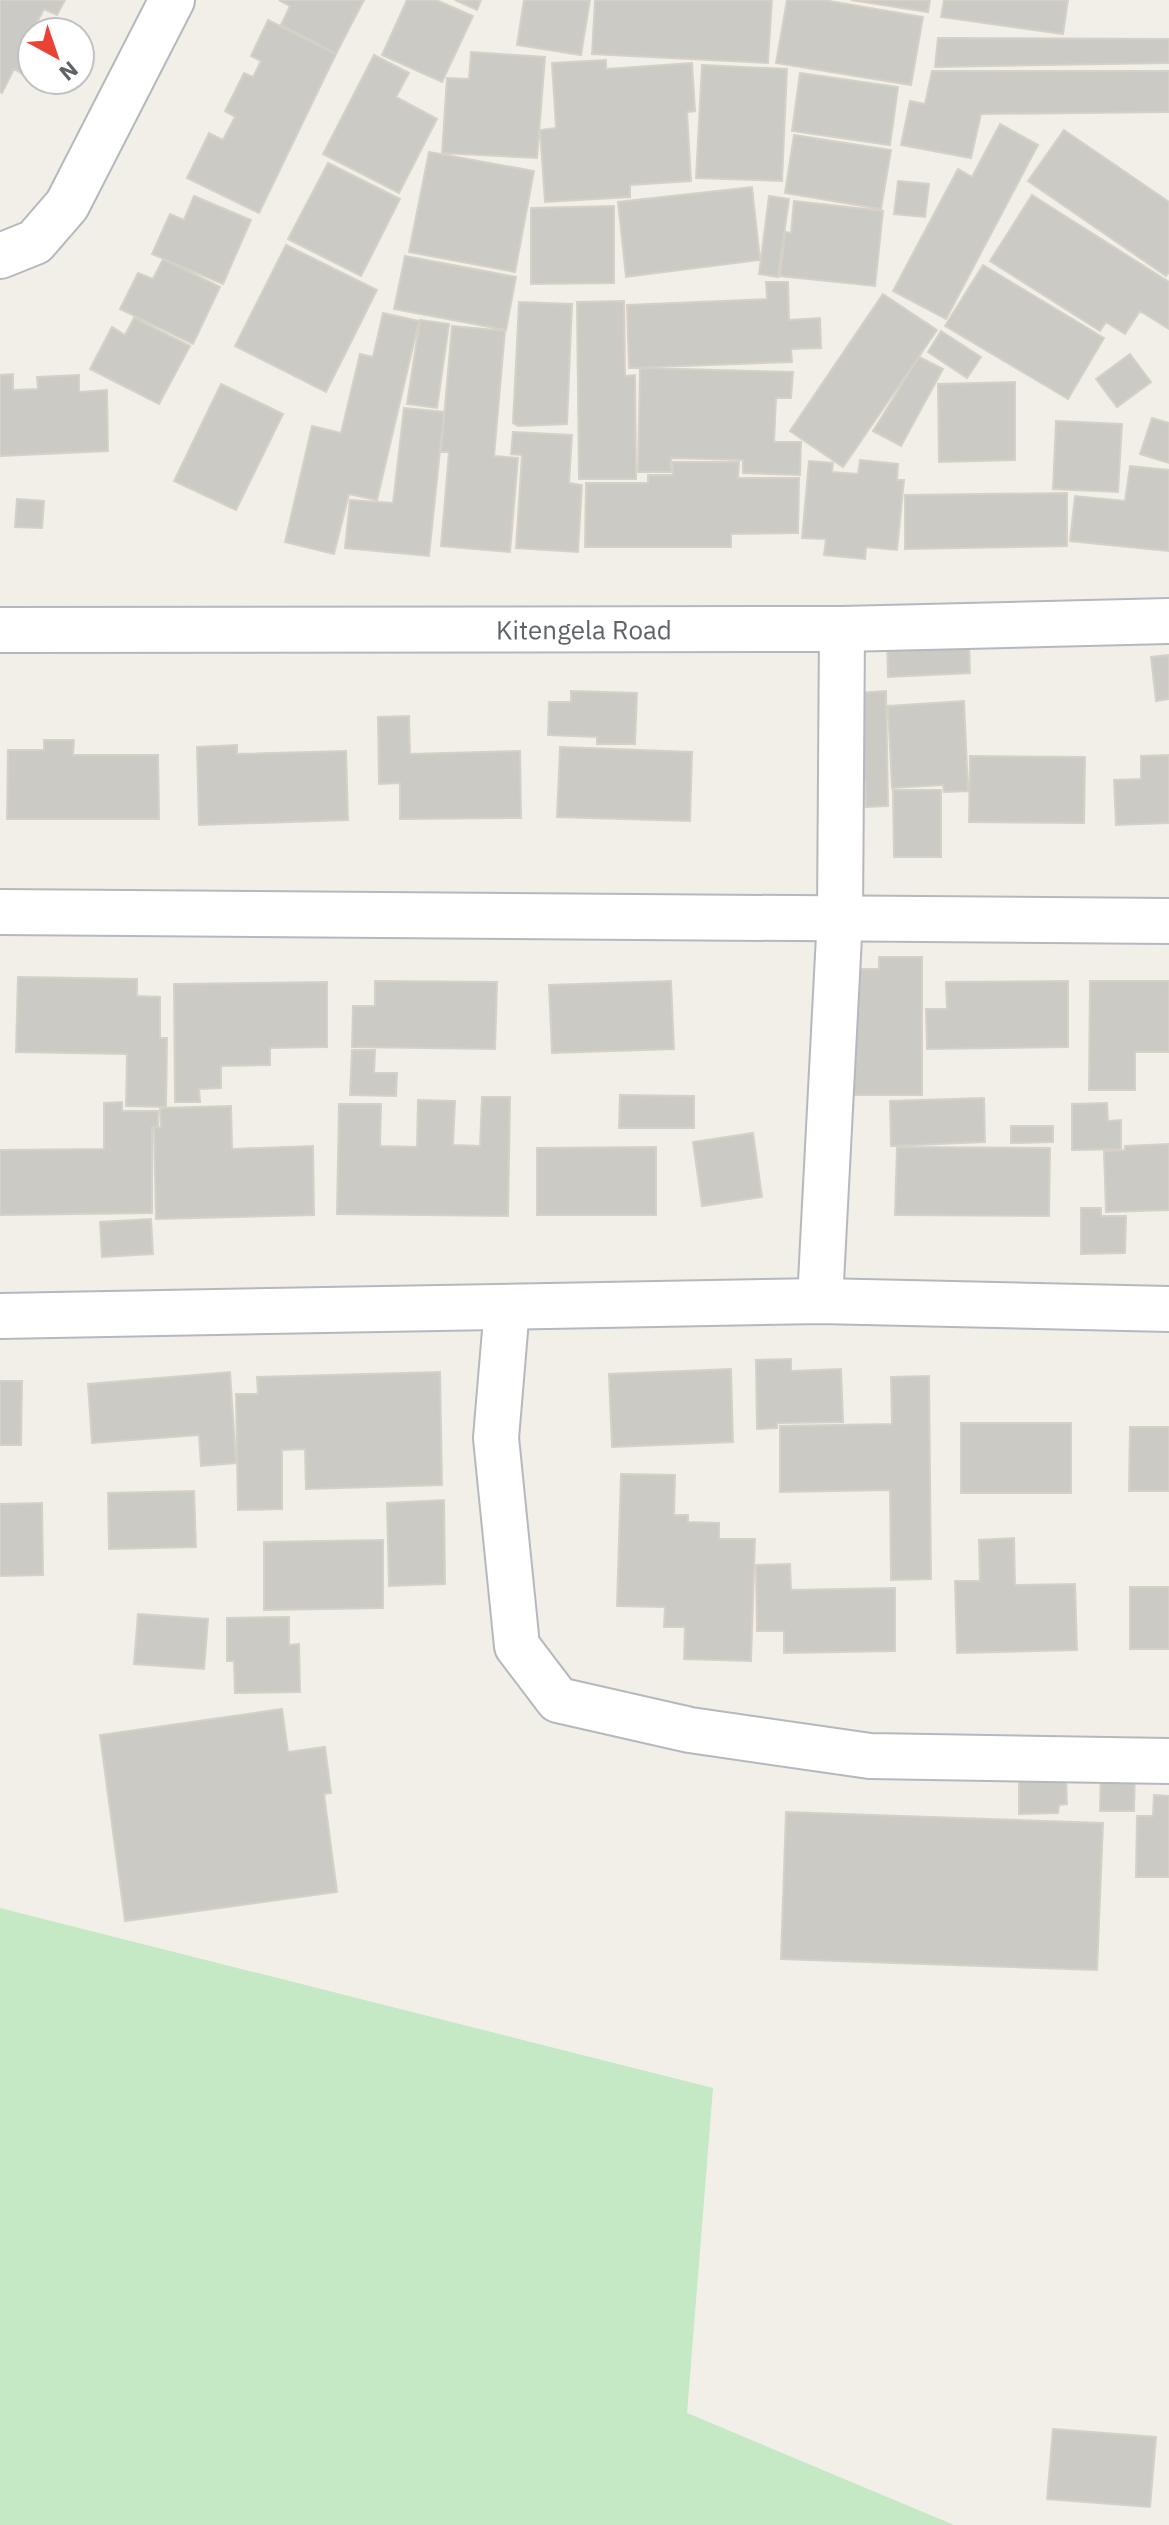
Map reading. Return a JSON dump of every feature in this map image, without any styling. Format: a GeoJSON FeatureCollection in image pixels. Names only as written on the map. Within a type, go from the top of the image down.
{"type":"FeatureCollection","features":[{"type":"Feature","properties":{"kind":"street"},"geometry":{"type":"LineString","coordinates":[[0,256],[35,242],[67,205],[172,0]]}},
{"type":"Feature","properties":{"kind":"street","name":"Kitengela Road"},"geometry":{"type":"LineString","coordinates":[[0,630],[842,629],[1169,621]]}},
{"type":"Feature","properties":{"kind":"street"},"geometry":{"type":"LineString","coordinates":[[820,1301],[840,917],[842,629]]}},
{"type":"Feature","properties":{"kind":"street"},"geometry":{"type":"LineString","coordinates":[[0,912],[1169,921]]}},
{"type":"Feature","properties":{"kind":"street"},"geometry":{"type":"LineString","coordinates":[[0,1316],[820,1301],[1169,1309]]}},
{"type":"Feature","properties":{"kind":"street"},"geometry":{"type":"LineString","coordinates":[[507,1307],[496,1438],[517,1646],[558,1700],[690,1730],[870,1756],[1169,1761]]}},
{"type":"Feature","properties":{"kind":"green space"},"geometry":{"type":"Polygon","coordinates":[[[0,1908],[713,2088],[687,2413],[954,2525],[0,2525],[0,1908]]]}},
{"type":"Feature","properties":{"kind":"building"},"geometry":{"type":"Polygon","coordinates":[[[0,0],[65,0],[57,15],[44,9],[40,16],[16,16],[16,70],[0,92],[0,0]]]}},
{"type":"Feature","properties":{"kind":"building"},"geometry":{"type":"Polygon","coordinates":[[[279,0],[364,0],[336,54],[281,25],[290,6],[279,0]]]}},
{"type":"Feature","properties":{"kind":"building"},"geometry":{"type":"Polygon","coordinates":[[[407,0],[436,0],[473,16],[442,82],[382,55],[407,0]]]}},
{"type":"Feature","properties":{"kind":"building"},"geometry":{"type":"Polygon","coordinates":[[[455,0],[481,0],[477,10],[455,0]]]}},
{"type":"Feature","properties":{"kind":"building"},"geometry":{"type":"Polygon","coordinates":[[[524,0],[590,0],[581,55],[517,45],[524,0]]]}},
{"type":"Feature","properties":{"kind":"building"},"geometry":{"type":"Polygon","coordinates":[[[595,0],[772,0],[768,63],[592,54],[595,0]]]}},
{"type":"Feature","properties":{"kind":"building"},"geometry":{"type":"Polygon","coordinates":[[[787,0],[823,0],[923,17],[911,85],[776,63],[787,0]]]}},
{"type":"Feature","properties":{"kind":"building"},"geometry":{"type":"Polygon","coordinates":[[[851,0],[930,0],[928,12],[851,0]]]}},
{"type":"Feature","properties":{"kind":"building"},"geometry":{"type":"Polygon","coordinates":[[[944,0],[1068,0],[1063,34],[941,17],[944,0]]]}},
{"type":"Feature","properties":{"kind":"building"},"geometry":{"type":"Polygon","coordinates":[[[268,20],[336,54],[259,213],[187,178],[209,133],[223,140],[235,117],[225,111],[244,73],[253,77],[261,61],[251,56],[268,20]]]}},
{"type":"Feature","properties":{"kind":"building"},"geometry":{"type":"Polygon","coordinates":[[[938,38],[1169,39],[1169,63],[935,67],[938,38]]]}},
{"type":"Feature","properties":{"kind":"building"},"geometry":{"type":"Polygon","coordinates":[[[471,52],[545,57],[537,158],[442,153],[447,78],[469,79],[471,52]]]}},
{"type":"Feature","properties":{"kind":"building"},"geometry":{"type":"Polygon","coordinates":[[[374,55],[409,73],[396,97],[437,119],[399,193],[323,154],[374,55]]]}},
{"type":"Feature","properties":{"kind":"building"},"geometry":{"type":"Polygon","coordinates":[[[606,60],[606,69],[692,63],[695,111],[687,112],[691,181],[630,185],[630,197],[545,202],[540,130],[556,128],[552,63],[606,60]]]}},
{"type":"Feature","properties":{"kind":"building"},"geometry":{"type":"Polygon","coordinates":[[[702,65],[787,69],[782,181],[696,178],[702,65]]]}},
{"type":"Feature","properties":{"kind":"building"},"geometry":{"type":"Polygon","coordinates":[[[932,71],[1169,71],[1169,112],[981,114],[971,158],[901,145],[910,101],[925,104],[932,71]]]}},
{"type":"Feature","properties":{"kind":"building"},"geometry":{"type":"Polygon","coordinates":[[[800,73],[898,87],[890,145],[792,131],[800,73]]]}},
{"type":"Feature","properties":{"kind":"building"},"geometry":{"type":"Polygon","coordinates":[[[1000,124],[1038,145],[946,319],[893,291],[958,169],[972,177],[1000,124]]]}},
{"type":"Feature","properties":{"kind":"building"},"geometry":{"type":"Polygon","coordinates":[[[1064,130],[1169,202],[1169,272],[1166,276],[1028,181],[1064,130]]]}},
{"type":"Feature","properties":{"kind":"building"},"geometry":{"type":"Polygon","coordinates":[[[794,135],[891,150],[881,209],[785,193],[794,135]]]}},
{"type":"Feature","properties":{"kind":"building"},"geometry":{"type":"Polygon","coordinates":[[[429,152],[534,171],[515,272],[409,252],[429,152]]]}},
{"type":"Feature","properties":{"kind":"building"},"geometry":{"type":"Polygon","coordinates":[[[328,163],[400,199],[361,276],[288,239],[328,163]]]}},
{"type":"Feature","properties":{"kind":"building"},"geometry":{"type":"Polygon","coordinates":[[[898,181],[929,184],[925,217],[894,214],[898,181]]]}},
{"type":"Feature","properties":{"kind":"building"},"geometry":{"type":"Polygon","coordinates":[[[752,187],[760,260],[626,277],[618,202],[752,187]]]}},
{"type":"Feature","properties":{"kind":"building"},"geometry":{"type":"Polygon","coordinates":[[[1032,195],[1169,282],[1169,329],[1140,311],[1125,334],[1106,322],[1100,331],[990,261],[1032,195]]]}},
{"type":"Feature","properties":{"kind":"building"},"geometry":{"type":"Polygon","coordinates":[[[194,196],[251,220],[223,284],[152,254],[170,214],[184,220],[194,196]]]}},
{"type":"Feature","properties":{"kind":"building"},"geometry":{"type":"Polygon","coordinates":[[[769,196],[789,199],[778,277],[759,274],[769,196]]]}},
{"type":"Feature","properties":{"kind":"building"},"geometry":{"type":"Polygon","coordinates":[[[794,201],[883,211],[875,286],[780,276],[785,232],[791,233],[794,201]]]}},
{"type":"Feature","properties":{"kind":"building"},"geometry":{"type":"Polygon","coordinates":[[[614,206],[614,283],[531,284],[531,208],[614,206]]]}},
{"type":"Feature","properties":{"kind":"building"},"geometry":{"type":"Polygon","coordinates":[[[286,245],[377,290],[326,392],[235,346],[286,245]]]}},
{"type":"Feature","properties":{"kind":"building"},"geometry":{"type":"Polygon","coordinates":[[[405,256],[516,277],[506,330],[394,309],[405,256]]]}},
{"type":"Feature","properties":{"kind":"building"},"geometry":{"type":"Polygon","coordinates":[[[163,259],[220,287],[193,344],[120,309],[138,273],[153,279],[163,259]]]}},
{"type":"Feature","properties":{"kind":"building"},"geometry":{"type":"Polygon","coordinates":[[[983,265],[1104,338],[1068,399],[945,326],[983,265]]]}},
{"type":"Feature","properties":{"kind":"building"},"geometry":{"type":"Polygon","coordinates":[[[766,282],[788,282],[789,320],[820,318],[821,348],[791,349],[792,362],[629,368],[627,305],[767,299],[766,282]]]}},
{"type":"Feature","properties":{"kind":"building"},"geometry":{"type":"Polygon","coordinates":[[[883,294],[937,330],[843,467],[790,431],[883,294]]]}},
{"type":"Feature","properties":{"kind":"building"},"geometry":{"type":"Polygon","coordinates":[[[624,301],[625,376],[635,375],[636,479],[579,479],[577,302],[624,301]]]}},
{"type":"Feature","properties":{"kind":"building"},"geometry":{"type":"Polygon","coordinates":[[[519,302],[572,304],[567,424],[518,426],[513,423],[519,302]]]}},
{"type":"Feature","properties":{"kind":"building"},"geometry":{"type":"Polygon","coordinates":[[[383,313],[419,321],[377,500],[349,494],[334,554],[285,542],[312,426],[341,433],[360,354],[373,357],[383,313]]]}},
{"type":"Feature","properties":{"kind":"building"},"geometry":{"type":"Polygon","coordinates":[[[134,318],[190,346],[159,404],[90,369],[112,327],[125,335],[134,318]]]}},
{"type":"Feature","properties":{"kind":"building"},"geometry":{"type":"Polygon","coordinates":[[[420,320],[449,324],[437,408],[407,404],[420,320]]]}},
{"type":"Feature","properties":{"kind":"building"},"geometry":{"type":"Polygon","coordinates":[[[452,326],[505,331],[494,456],[518,458],[510,552],[441,546],[449,452],[441,452],[452,326]]]}},
{"type":"Feature","properties":{"kind":"building"},"geometry":{"type":"Polygon","coordinates":[[[941,331],[981,357],[967,378],[928,352],[941,331]]]}},
{"type":"Feature","properties":{"kind":"building"},"geometry":{"type":"Polygon","coordinates":[[[1130,354],[1151,382],[1117,407],[1096,379],[1130,354]]]}},
{"type":"Feature","properties":{"kind":"building"},"geometry":{"type":"Polygon","coordinates":[[[919,357],[943,369],[901,446],[873,431],[919,357]]]}},
{"type":"Feature","properties":{"kind":"building"},"geometry":{"type":"Polygon","coordinates":[[[640,368],[793,372],[791,398],[776,398],[774,442],[801,442],[800,475],[743,473],[743,460],[671,458],[671,472],[638,472],[640,368]]]}},
{"type":"Feature","properties":{"kind":"building"},"geometry":{"type":"Polygon","coordinates":[[[13,374],[13,390],[38,389],[37,377],[79,375],[79,392],[107,390],[108,451],[0,456],[0,375],[13,374]]]}},
{"type":"Feature","properties":{"kind":"building"},"geometry":{"type":"Polygon","coordinates":[[[1015,382],[1015,460],[939,462],[938,384],[1015,382]]]}},
{"type":"Feature","properties":{"kind":"building"},"geometry":{"type":"Polygon","coordinates":[[[221,384],[283,414],[236,510],[174,481],[221,384]]]}},
{"type":"Feature","properties":{"kind":"building"},"geometry":{"type":"Polygon","coordinates":[[[404,408],[444,412],[429,556],[345,548],[350,500],[393,503],[404,408]]]}},
{"type":"Feature","properties":{"kind":"building"},"geometry":{"type":"Polygon","coordinates":[[[1152,418],[1169,423],[1169,463],[1140,454],[1152,418]]]}},
{"type":"Feature","properties":{"kind":"building"},"geometry":{"type":"Polygon","coordinates":[[[1056,421],[1122,424],[1118,492],[1053,489],[1056,421]]]}},
{"type":"Feature","properties":{"kind":"building"},"geometry":{"type":"Polygon","coordinates":[[[513,432],[572,435],[569,483],[582,485],[578,552],[516,548],[522,455],[511,454],[513,432]]]}},
{"type":"Feature","properties":{"kind":"building"},"geometry":{"type":"Polygon","coordinates":[[[860,460],[898,464],[897,480],[904,480],[897,550],[866,547],[865,559],[824,555],[826,539],[802,538],[809,461],[833,463],[832,472],[858,474],[860,460]]]}},
{"type":"Feature","properties":{"kind":"building"},"geometry":{"type":"Polygon","coordinates":[[[673,462],[739,462],[738,478],[799,478],[798,533],[731,534],[731,547],[585,547],[586,483],[648,483],[648,475],[673,475],[673,462]]]}},
{"type":"Feature","properties":{"kind":"building"},"geometry":{"type":"Polygon","coordinates":[[[1130,466],[1169,470],[1169,551],[1070,541],[1075,496],[1125,501],[1130,466]]]}},
{"type":"Feature","properties":{"kind":"building"},"geometry":{"type":"Polygon","coordinates":[[[1067,493],[1067,546],[905,549],[905,495],[1067,493]]]}},
{"type":"Feature","properties":{"kind":"building"},"geometry":{"type":"Polygon","coordinates":[[[17,499],[44,501],[42,528],[15,527],[17,499]]]}},
{"type":"Feature","properties":{"kind":"building"},"geometry":{"type":"Polygon","coordinates":[[[887,639],[969,643],[970,673],[888,677],[887,639]]]}},
{"type":"Feature","properties":{"kind":"building"},"geometry":{"type":"Polygon","coordinates":[[[1169,655],[1169,699],[1156,701],[1151,657],[1169,655]]]}},
{"type":"Feature","properties":{"kind":"building"},"geometry":{"type":"Polygon","coordinates":[[[571,691],[637,693],[635,744],[597,744],[597,737],[548,735],[549,702],[571,702],[571,691]]]}},
{"type":"Feature","properties":{"kind":"building"},"geometry":{"type":"Polygon","coordinates":[[[886,691],[888,806],[866,807],[865,781],[859,782],[857,693],[886,691]]]}},
{"type":"Feature","properties":{"kind":"building"},"geometry":{"type":"Polygon","coordinates":[[[964,701],[968,791],[944,792],[943,785],[892,788],[888,706],[964,701]]]}},
{"type":"Feature","properties":{"kind":"building"},"geometry":{"type":"Polygon","coordinates":[[[409,716],[410,754],[520,751],[521,818],[400,819],[400,783],[379,784],[378,717],[409,716]]]}},
{"type":"Feature","properties":{"kind":"building"},"geometry":{"type":"Polygon","coordinates":[[[44,740],[74,740],[73,755],[158,755],[159,819],[7,819],[8,750],[44,750],[44,740]]]}},
{"type":"Feature","properties":{"kind":"building"},"geometry":{"type":"Polygon","coordinates":[[[237,745],[237,754],[346,751],[348,820],[199,825],[197,747],[237,745]]]}},
{"type":"Feature","properties":{"kind":"building"},"geometry":{"type":"Polygon","coordinates":[[[560,747],[692,752],[690,821],[557,817],[560,747]]]}},
{"type":"Feature","properties":{"kind":"building"},"geometry":{"type":"Polygon","coordinates":[[[1169,755],[1169,823],[1116,825],[1114,780],[1141,779],[1141,756],[1169,755]]]}},
{"type":"Feature","properties":{"kind":"building"},"geometry":{"type":"Polygon","coordinates":[[[970,756],[1085,757],[1084,823],[969,822],[970,756]]]}},
{"type":"Feature","properties":{"kind":"building"},"geometry":{"type":"Polygon","coordinates":[[[893,790],[941,790],[941,857],[894,857],[893,790]]]}},
{"type":"Feature","properties":{"kind":"building"},"geometry":{"type":"Polygon","coordinates":[[[879,957],[922,957],[922,1095],[853,1095],[855,969],[879,969],[879,957]]]}},
{"type":"Feature","properties":{"kind":"building"},"geometry":{"type":"Polygon","coordinates":[[[18,977],[137,979],[137,996],[160,997],[160,1038],[167,1038],[166,1107],[126,1106],[127,1054],[16,1052],[18,977]]]}},
{"type":"Feature","properties":{"kind":"building"},"geometry":{"type":"Polygon","coordinates":[[[375,981],[497,982],[495,1049],[352,1047],[353,1006],[375,1006],[375,981]]]}},
{"type":"Feature","properties":{"kind":"building"},"geometry":{"type":"Polygon","coordinates":[[[671,981],[674,1049],[552,1053],[549,985],[671,981]]]}},
{"type":"Feature","properties":{"kind":"building"},"geometry":{"type":"Polygon","coordinates":[[[1068,981],[1068,1047],[927,1049],[926,1009],[947,1009],[946,982],[1068,981]]]}},
{"type":"Feature","properties":{"kind":"building"},"geometry":{"type":"Polygon","coordinates":[[[1090,981],[1169,981],[1169,1052],[1135,1052],[1135,1090],[1089,1090],[1090,981]]]}},
{"type":"Feature","properties":{"kind":"building"},"geometry":{"type":"Polygon","coordinates":[[[327,982],[327,1047],[270,1048],[270,1065],[221,1066],[221,1088],[199,1089],[200,1102],[175,1102],[174,984],[327,982]]]}},
{"type":"Feature","properties":{"kind":"building"},"geometry":{"type":"Polygon","coordinates":[[[352,1050],[375,1050],[374,1073],[397,1073],[396,1096],[350,1095],[352,1050]]]}},
{"type":"Feature","properties":{"kind":"building"},"geometry":{"type":"Polygon","coordinates":[[[620,1095],[694,1096],[694,1128],[619,1128],[620,1095]]]}},
{"type":"Feature","properties":{"kind":"building"},"geometry":{"type":"Polygon","coordinates":[[[482,1097],[510,1097],[508,1216],[337,1214],[339,1104],[381,1104],[380,1146],[417,1147],[418,1100],[455,1101],[453,1145],[480,1146],[482,1097]]]}},
{"type":"Feature","properties":{"kind":"building"},"geometry":{"type":"Polygon","coordinates":[[[984,1098],[985,1142],[891,1146],[890,1101],[984,1098]]]}},
{"type":"Feature","properties":{"kind":"building"},"geometry":{"type":"Polygon","coordinates":[[[122,1102],[122,1111],[158,1111],[158,1127],[152,1127],[152,1213],[0,1215],[0,1150],[104,1149],[104,1103],[122,1102]]]}},
{"type":"Feature","properties":{"kind":"building"},"geometry":{"type":"Polygon","coordinates":[[[1107,1103],[1108,1121],[1121,1120],[1121,1149],[1072,1150],[1072,1104],[1107,1103]]]}},
{"type":"Feature","properties":{"kind":"building"},"geometry":{"type":"Polygon","coordinates":[[[231,1106],[232,1149],[313,1146],[314,1215],[156,1219],[154,1128],[161,1127],[160,1108],[231,1106]]]}},
{"type":"Feature","properties":{"kind":"building"},"geometry":{"type":"Polygon","coordinates":[[[1011,1126],[1053,1126],[1053,1142],[1011,1143],[1011,1126]]]}},
{"type":"Feature","properties":{"kind":"building"},"geometry":{"type":"Polygon","coordinates":[[[753,1133],[762,1197],[702,1206],[693,1142],[753,1133]]]}},
{"type":"Feature","properties":{"kind":"building"},"geometry":{"type":"Polygon","coordinates":[[[1169,1144],[1169,1210],[1106,1212],[1104,1151],[1125,1150],[1125,1146],[1169,1144]]]}},
{"type":"Feature","properties":{"kind":"building"},"geometry":{"type":"Polygon","coordinates":[[[656,1147],[656,1215],[537,1215],[537,1148],[656,1147]]]}},
{"type":"Feature","properties":{"kind":"building"},"geometry":{"type":"Polygon","coordinates":[[[897,1147],[1050,1148],[1049,1216],[895,1215],[897,1147]]]}},
{"type":"Feature","properties":{"kind":"building"},"geometry":{"type":"Polygon","coordinates":[[[1081,1208],[1101,1208],[1101,1216],[1126,1216],[1125,1253],[1081,1254],[1081,1208]]]}},
{"type":"Feature","properties":{"kind":"building"},"geometry":{"type":"Polygon","coordinates":[[[151,1219],[153,1254],[102,1257],[100,1222],[151,1219]]]}},
{"type":"Feature","properties":{"kind":"building"},"geometry":{"type":"Polygon","coordinates":[[[791,1359],[791,1371],[841,1369],[843,1422],[777,1423],[777,1428],[757,1429],[756,1360],[791,1359]]]}},
{"type":"Feature","properties":{"kind":"building"},"geometry":{"type":"Polygon","coordinates":[[[731,1369],[733,1442],[612,1447],[609,1374],[731,1369]]]}},
{"type":"Feature","properties":{"kind":"building"},"geometry":{"type":"Polygon","coordinates":[[[230,1372],[236,1463],[201,1466],[199,1435],[92,1443],[88,1384],[230,1372]]]}},
{"type":"Feature","properties":{"kind":"building"},"geometry":{"type":"Polygon","coordinates":[[[440,1372],[442,1485],[306,1489],[305,1449],[282,1450],[282,1509],[238,1510],[236,1394],[258,1394],[257,1377],[440,1372]]]}},
{"type":"Feature","properties":{"kind":"building"},"geometry":{"type":"Polygon","coordinates":[[[929,1376],[931,1579],[891,1580],[890,1490],[780,1492],[780,1426],[892,1424],[891,1377],[929,1376]]]}},
{"type":"Feature","properties":{"kind":"building"},"geometry":{"type":"Polygon","coordinates":[[[0,1381],[22,1381],[21,1445],[0,1445],[0,1381]]]}},
{"type":"Feature","properties":{"kind":"building"},"geometry":{"type":"Polygon","coordinates":[[[961,1423],[1071,1423],[1071,1493],[961,1493],[961,1423]]]}},
{"type":"Feature","properties":{"kind":"building"},"geometry":{"type":"Polygon","coordinates":[[[1130,1427],[1169,1427],[1169,1491],[1129,1491],[1130,1427]]]}},
{"type":"Feature","properties":{"kind":"building"},"geometry":{"type":"Polygon","coordinates":[[[621,1474],[675,1475],[674,1515],[688,1515],[688,1522],[719,1523],[719,1539],[755,1539],[751,1661],[684,1659],[685,1627],[664,1627],[665,1607],[617,1606],[621,1474]]]}},
{"type":"Feature","properties":{"kind":"building"},"geometry":{"type":"Polygon","coordinates":[[[194,1491],[196,1547],[109,1549],[108,1493],[194,1491]]]}},
{"type":"Feature","properties":{"kind":"building"},"geometry":{"type":"Polygon","coordinates":[[[444,1500],[445,1584],[389,1586],[387,1503],[444,1500]]]}},
{"type":"Feature","properties":{"kind":"building"},"geometry":{"type":"Polygon","coordinates":[[[42,1503],[43,1575],[0,1576],[0,1504],[42,1503]]]}},
{"type":"Feature","properties":{"kind":"building"},"geometry":{"type":"Polygon","coordinates":[[[1014,1538],[1015,1585],[1075,1584],[1077,1650],[957,1653],[955,1581],[980,1581],[979,1540],[1014,1538]]]}},
{"type":"Feature","properties":{"kind":"building"},"geometry":{"type":"Polygon","coordinates":[[[383,1540],[383,1608],[264,1610],[264,1542],[383,1540]]]}},
{"type":"Feature","properties":{"kind":"building"},"geometry":{"type":"Polygon","coordinates":[[[790,1564],[791,1590],[895,1588],[895,1651],[784,1653],[784,1631],[757,1631],[756,1565],[790,1564]]]}},
{"type":"Feature","properties":{"kind":"building"},"geometry":{"type":"Polygon","coordinates":[[[1130,1587],[1169,1587],[1169,1649],[1130,1649],[1130,1587]]]}},
{"type":"Feature","properties":{"kind":"building"},"geometry":{"type":"Polygon","coordinates":[[[138,1614],[208,1619],[204,1669],[134,1664],[138,1614]]]}},
{"type":"Feature","properties":{"kind":"building"},"geometry":{"type":"Polygon","coordinates":[[[289,1617],[289,1645],[299,1644],[300,1692],[235,1693],[234,1661],[227,1661],[227,1618],[289,1617]]]}},
{"type":"Feature","properties":{"kind":"building"},"geometry":{"type":"Polygon","coordinates":[[[282,1709],[288,1752],[325,1747],[331,1793],[324,1794],[337,1892],[125,1921],[100,1735],[282,1709]]]}},
{"type":"Feature","properties":{"kind":"building"},"geometry":{"type":"Polygon","coordinates":[[[1101,1768],[1135,1768],[1134,1811],[1100,1811],[1101,1768]]]}},
{"type":"Feature","properties":{"kind":"building"},"geometry":{"type":"Polygon","coordinates":[[[1066,1774],[1067,1804],[1059,1805],[1058,1813],[1019,1814],[1019,1775],[1066,1774]]]}},
{"type":"Feature","properties":{"kind":"building"},"geometry":{"type":"Polygon","coordinates":[[[1154,1795],[1169,1796],[1169,1877],[1136,1877],[1137,1816],[1153,1816],[1154,1795]]]}},
{"type":"Feature","properties":{"kind":"building"},"geometry":{"type":"Polygon","coordinates":[[[786,1812],[1103,1823],[1097,1970],[781,1959],[786,1812]]]}},
{"type":"Feature","properties":{"kind":"building"},"geometry":{"type":"Polygon","coordinates":[[[1053,2429],[1156,2437],[1150,2507],[1047,2499],[1053,2429]]]}}]}
